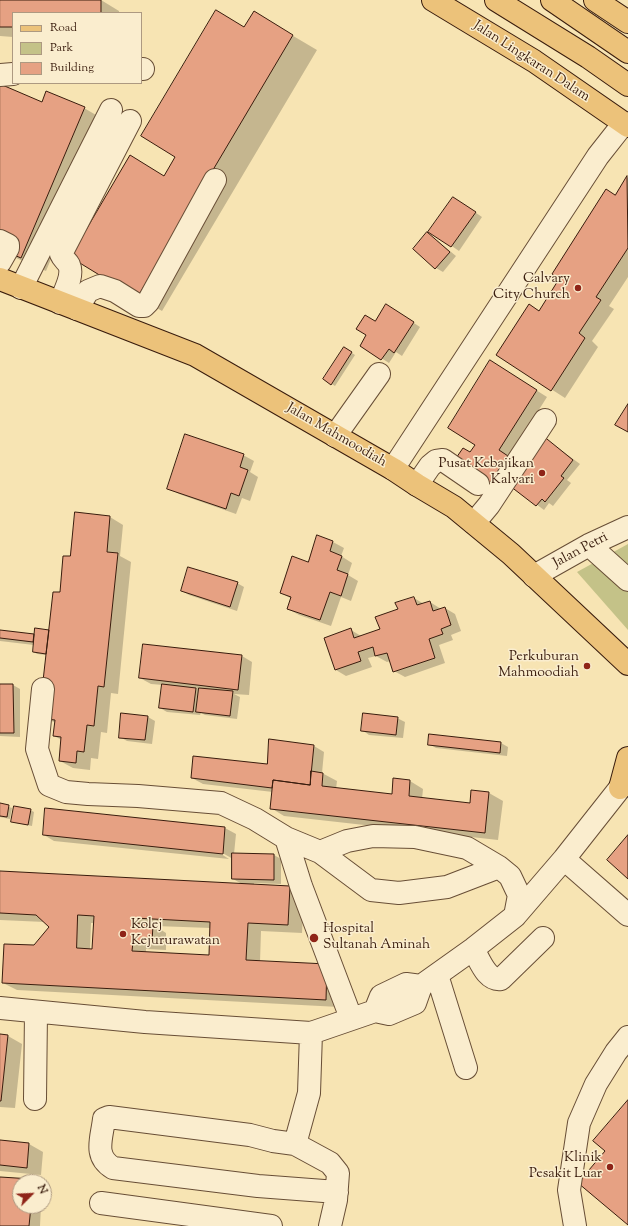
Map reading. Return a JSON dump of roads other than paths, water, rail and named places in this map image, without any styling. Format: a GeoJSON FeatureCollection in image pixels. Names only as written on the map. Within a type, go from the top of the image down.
{"type":"FeatureCollection","features":[{"type":"Feature","properties":{"kind":"main road","name":"Jalan Lingkaran Dalam"},"geometry":{"type":"LineString","coordinates":[[433,0],[534,61],[626,125]]}},
{"type":"Feature","properties":{"kind":"main road"},"geometry":{"type":"LineString","coordinates":[[496,0],[628,85]]}},
{"type":"Feature","properties":{"kind":"main road"},"geometry":{"type":"LineString","coordinates":[[552,0],[628,52]]}},
{"type":"Feature","properties":{"kind":"main road"},"geometry":{"type":"LineString","coordinates":[[595,0],[628,22]]}},
{"type":"Feature","properties":{"kind":"main road","name":"Jalan Mahmoodiah"},"geometry":{"type":"LineString","coordinates":[[0,279],[195,355],[393,469],[454,507],[474,523],[511,554],[626,661]]}},
{"type":"Feature","properties":{"kind":"main road"},"geometry":{"type":"LineString","coordinates":[[626,661],[628,680]]}},
{"type":"Feature","properties":{"kind":"main road"},"geometry":{"type":"LineString","coordinates":[[626,781],[628,758]]}},
{"type":"Feature","properties":{"kind":"street"},"geometry":{"type":"LineString","coordinates":[[0,75],[12,74]]}},
{"type":"Feature","properties":{"kind":"street"},"geometry":{"type":"LineString","coordinates":[[21,288],[111,110]]}},
{"type":"Feature","properties":{"kind":"street"},"geometry":{"type":"LineString","coordinates":[[68,306],[71,274],[68,264],[61,254],[130,121]]}},
{"type":"Feature","properties":{"kind":"street"},"geometry":{"type":"LineString","coordinates":[[393,469],[598,156],[626,125]]}},
{"type":"Feature","properties":{"kind":"street"},"geometry":{"type":"LineString","coordinates":[[68,306],[88,291],[100,286],[115,291],[139,306],[144,306],[148,302],[215,180]]}},
{"type":"Feature","properties":{"kind":"street"},"geometry":{"type":"LineString","coordinates":[[0,241],[8,245],[8,248],[0,262]]}},
{"type":"Feature","properties":{"kind":"street"},"geometry":{"type":"LineString","coordinates":[[336,436],[378,374]]}},
{"type":"Feature","properties":{"kind":"street"},"geometry":{"type":"LineString","coordinates":[[474,523],[489,505],[545,420]]}},
{"type":"Feature","properties":{"kind":"street"},"geometry":{"type":"LineString","coordinates":[[417,485],[430,466],[436,461],[443,460],[478,484]]}},
{"type":"Feature","properties":{"kind":"street","name":"Jalan Petri"},"geometry":{"type":"LineString","coordinates":[[534,576],[589,545],[628,527]]}},
{"type":"Feature","properties":{"kind":"street"},"geometry":{"type":"LineString","coordinates":[[589,545],[628,580]]}},
{"type":"Feature","properties":{"kind":"street"},"geometry":{"type":"LineString","coordinates":[[43,690],[37,749],[49,785],[66,792],[221,803],[255,819],[286,838],[320,852],[371,890],[399,893],[447,887],[499,867]]}},
{"type":"Feature","properties":{"kind":"street"},"geometry":{"type":"LineString","coordinates":[[0,1008],[145,1022],[311,1033],[375,1011],[381,996],[406,984],[429,980],[473,949],[515,916],[564,859],[626,781]]}},
{"type":"Feature","properties":{"kind":"street"},"geometry":{"type":"LineString","coordinates":[[320,852],[347,841],[373,836],[415,837],[467,848],[499,867],[510,876],[519,895],[515,916]]}},
{"type":"Feature","properties":{"kind":"street"},"geometry":{"type":"LineString","coordinates":[[286,838],[301,886],[351,1018]]}},
{"type":"Feature","properties":{"kind":"street"},"geometry":{"type":"LineString","coordinates":[[564,859],[628,915]]}},
{"type":"Feature","properties":{"kind":"street"},"geometry":{"type":"LineString","coordinates":[[473,949],[489,976],[496,980],[501,979],[543,938]]}},
{"type":"Feature","properties":{"kind":"street"},"geometry":{"type":"LineString","coordinates":[[429,980],[466,1068]]}},
{"type":"Feature","properties":{"kind":"street"},"geometry":{"type":"LineString","coordinates":[[35,1099],[36,1012]]}},
{"type":"Feature","properties":{"kind":"street"},"geometry":{"type":"LineString","coordinates":[[295,1144],[309,1092],[311,1033]]}},
{"type":"Feature","properties":{"kind":"street"},"geometry":{"type":"LineString","coordinates":[[575,1226],[569,1190],[579,1123],[596,1084],[616,1052],[628,1037]]}},
{"type":"Feature","properties":{"kind":"street"},"geometry":{"type":"LineString","coordinates":[[330,1226],[334,1210],[336,1192],[338,1173],[330,1163],[295,1144],[273,1141],[250,1135],[110,1116],[104,1119],[100,1153],[102,1159],[113,1168],[258,1186],[336,1192]]}},
{"type":"Feature","properties":{"kind":"street"},"geometry":{"type":"LineString","coordinates":[[101,1203],[271,1226]]}},
{"type":"Feature","properties":{"kind":"place","name":"Calvary City Church"},"geometry":{"type":"Point","coordinates":[578,288]}},
{"type":"Feature","properties":{"kind":"place","name":"Pusat Kebajikan Kalvari"},"geometry":{"type":"Point","coordinates":[542,473]}},
{"type":"Feature","properties":{"kind":"place","name":"Perkuburan Mahmoodiah"},"geometry":{"type":"Point","coordinates":[587,666]}},
{"type":"Feature","properties":{"kind":"place","name":"Kolej Kejururawatan"},"geometry":{"type":"Point","coordinates":[123,934]}},
{"type":"Feature","properties":{"kind":"place","name":"Hospital Sultanah Aminah"},"geometry":{"type":"Point","coordinates":[314,938]}},
{"type":"Feature","properties":{"kind":"place","name":"Klinik Pesakit Luar"},"geometry":{"type":"Point","coordinates":[610,1167]}}]}
